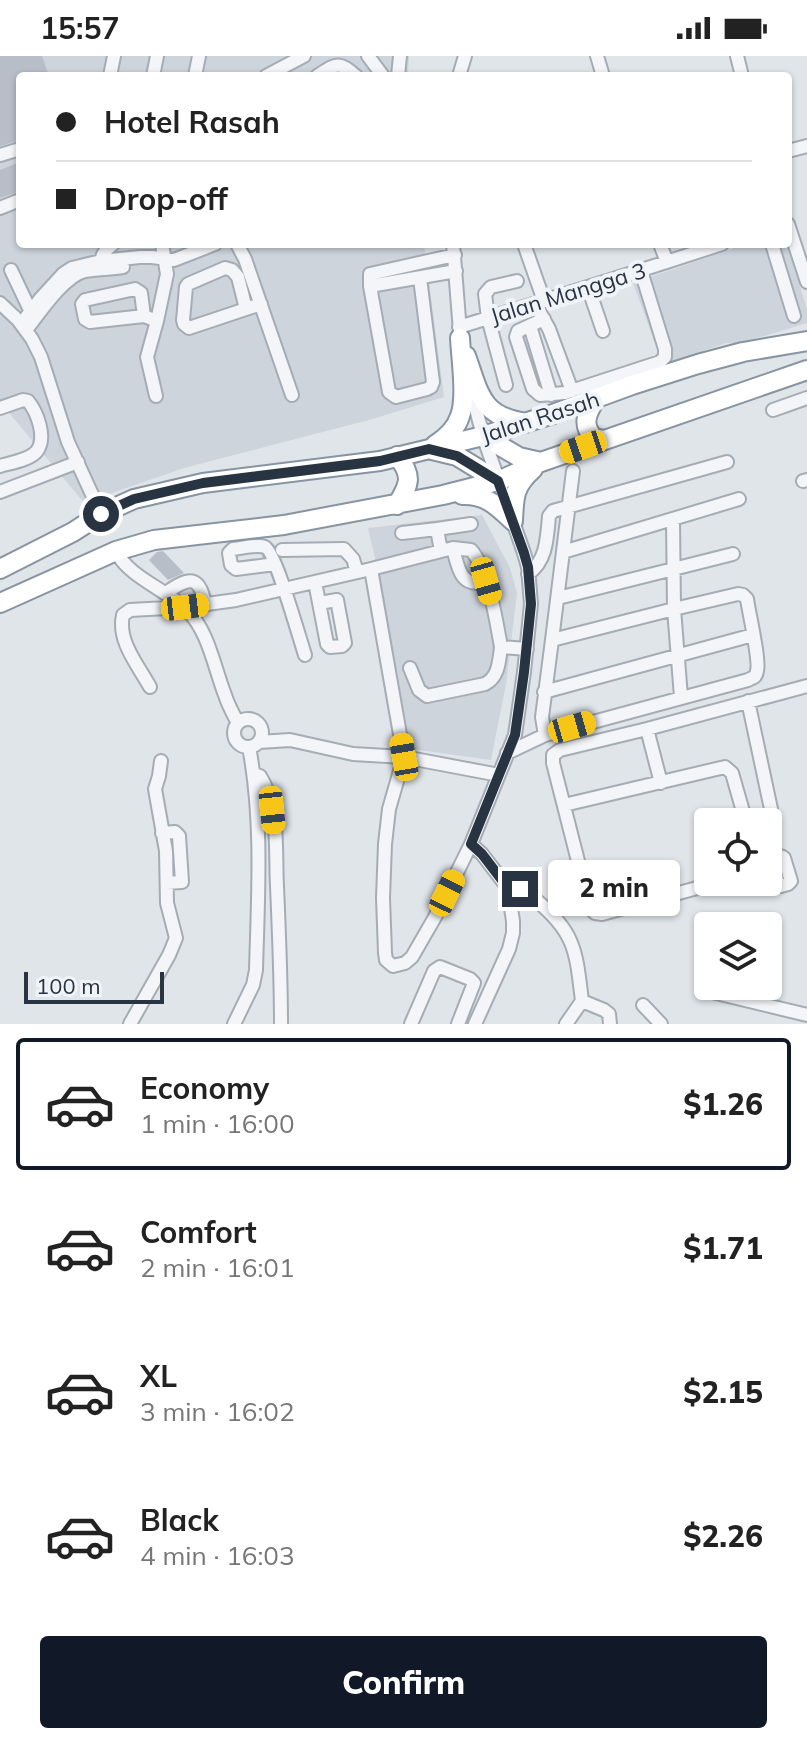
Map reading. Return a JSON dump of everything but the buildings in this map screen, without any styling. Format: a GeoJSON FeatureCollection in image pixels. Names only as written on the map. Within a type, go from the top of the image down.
{"type":"FeatureCollection","features":[{"type":"Feature","properties":{"kind":"highway"},"geometry":{"type":"LineString","coordinates":[[459,332],[482,400],[497,415],[526,423]]}},
{"type":"Feature","properties":{"kind":"highway"},"geometry":{"type":"LineString","coordinates":[[429,449],[446,438],[461,416],[459,332]]}},
{"type":"Feature","properties":{"kind":"highway","name":"Jalan Rasah"},"geometry":{"type":"LineString","coordinates":[[0,569],[134,499],[203,483],[380,461],[526,423],[698,364],[743,352],[807,341]]}},
{"type":"Feature","properties":{"kind":"highway","name":"Jalan Rasah"},"geometry":{"type":"LineString","coordinates":[[0,603],[116,551],[154,540],[284,525],[397,505],[498,481],[541,462],[807,370]]}},
{"type":"Feature","properties":{"kind":"highway"},"geometry":{"type":"LineString","coordinates":[[595,400],[587,416],[587,429],[594,438],[604,440]]}},
{"type":"Feature","properties":{"kind":"highway"},"geometry":{"type":"LineString","coordinates":[[483,436],[519,457],[541,462]]}},
{"type":"Feature","properties":{"kind":"highway"},"geometry":{"type":"LineString","coordinates":[[429,449],[457,456],[498,481]]}},
{"type":"Feature","properties":{"kind":"highway"},"geometry":{"type":"LineString","coordinates":[[397,456],[409,478],[397,505]]}},
{"type":"Feature","properties":{"kind":"highway"},"geometry":{"type":"LineString","coordinates":[[513,521],[516,489],[541,462]]}},
{"type":"Feature","properties":{"kind":"highway"},"geometry":{"type":"LineString","coordinates":[[443,495],[475,494],[496,505],[513,521]]}},
{"type":"Feature","properties":{"kind":"street"},"geometry":{"type":"LineString","coordinates":[[273,72],[303,56]]}},
{"type":"Feature","properties":{"kind":"street"},"geometry":{"type":"LineString","coordinates":[[322,72],[339,64],[351,72]]}},
{"type":"Feature","properties":{"kind":"street"},"geometry":{"type":"LineString","coordinates":[[792,235],[807,282]]}},
{"type":"Feature","properties":{"kind":"street"},"geometry":{"type":"LineString","coordinates":[[794,241],[807,237]]}},
{"type":"Feature","properties":{"kind":"street"},"geometry":{"type":"LineString","coordinates":[[102,266],[104,252],[108,248]]}},
{"type":"Feature","properties":{"kind":"street"},"geometry":{"type":"LineString","coordinates":[[156,396],[147,357],[167,274],[163,248]]}},
{"type":"Feature","properties":{"kind":"street"},"geometry":{"type":"LineString","coordinates":[[23,327],[30,310],[63,274],[82,265],[174,260],[206,248]]}},
{"type":"Feature","properties":{"kind":"street"},"geometry":{"type":"LineString","coordinates":[[239,248],[292,395]]}},
{"type":"Feature","properties":{"kind":"street"},"geometry":{"type":"LineString","coordinates":[[525,248],[544,319],[572,391]]}},
{"type":"Feature","properties":{"kind":"street"},"geometry":{"type":"LineString","coordinates":[[662,248],[667,262]]}},
{"type":"Feature","properties":{"kind":"street","name":"Jalan Mangga 3"},"geometry":{"type":"LineString","coordinates":[[459,332],[488,318],[710,248]]}},
{"type":"Feature","properties":{"kind":"street"},"geometry":{"type":"LineString","coordinates":[[773,248],[794,316]]}},
{"type":"Feature","properties":{"kind":"street"},"geometry":{"type":"LineString","coordinates":[[371,569],[404,757],[389,809],[383,898],[386,960],[399,966],[412,957],[435,917],[471,844],[515,735],[531,604],[524,553],[474,408],[459,332],[454,249],[370,274],[389,392],[396,397],[427,389],[433,382],[420,278]]}},
{"type":"Feature","properties":{"kind":"street"},"geometry":{"type":"LineString","coordinates":[[23,327],[74,276],[102,266]]}},
{"type":"Feature","properties":{"kind":"street"},"geometry":{"type":"LineString","coordinates":[[246,309],[238,277],[225,268],[188,284],[183,320],[189,328],[246,309],[261,304]]}},
{"type":"Feature","properties":{"kind":"street"},"geometry":{"type":"LineString","coordinates":[[11,270],[30,310]]}},
{"type":"Feature","properties":{"kind":"street"},"geometry":{"type":"LineString","coordinates":[[370,286],[456,271]]}},
{"type":"Feature","properties":{"kind":"street"},"geometry":{"type":"LineString","coordinates":[[544,319],[518,331],[516,337],[533,389],[540,395],[572,391],[660,362],[665,357],[665,349],[641,271]]}},
{"type":"Feature","properties":{"kind":"street"},"geometry":{"type":"LineString","coordinates":[[506,385],[488,318],[485,294],[487,290],[517,281]]}},
{"type":"Feature","properties":{"kind":"street"},"geometry":{"type":"LineString","coordinates":[[588,287],[603,331]]}},
{"type":"Feature","properties":{"kind":"street"},"geometry":{"type":"LineString","coordinates":[[144,316],[138,290],[85,300],[82,304],[85,319],[90,322],[144,316],[157,321]]}},
{"type":"Feature","properties":{"kind":"street"},"geometry":{"type":"LineString","coordinates":[[0,303],[23,327],[41,357],[68,442],[101,514]]}},
{"type":"Feature","properties":{"kind":"street"},"geometry":{"type":"LineString","coordinates":[[773,410],[807,398]]}},
{"type":"Feature","properties":{"kind":"street"},"geometry":{"type":"LineString","coordinates":[[0,408],[28,401],[36,413],[41,433],[34,454],[0,469],[2,491],[78,462]]}},
{"type":"Feature","properties":{"kind":"street"},"geometry":{"type":"LineString","coordinates":[[528,574],[544,554],[551,513],[727,462]]}},
{"type":"Feature","properties":{"kind":"street"},"geometry":{"type":"LineString","coordinates":[[545,735],[542,723],[544,692],[573,471]]}},
{"type":"Feature","properties":{"kind":"street"},"geometry":{"type":"LineString","coordinates":[[563,552],[739,499]]}},
{"type":"Feature","properties":{"kind":"street"},"geometry":{"type":"LineString","coordinates":[[673,520],[676,655],[681,697]]}},
{"type":"Feature","properties":{"kind":"street"},"geometry":{"type":"LineString","coordinates":[[402,533],[471,524]]}},
{"type":"Feature","properties":{"kind":"street"},"geometry":{"type":"LineString","coordinates":[[437,529],[466,580],[472,583],[486,581]]}},
{"type":"Feature","properties":{"kind":"street"},"geometry":{"type":"LineString","coordinates":[[282,550],[344,549],[353,559],[357,572]]}},
{"type":"Feature","properties":{"kind":"street"},"geometry":{"type":"LineString","coordinates":[[150,687],[123,638],[123,615],[130,610],[205,605],[447,549],[471,550],[478,557],[486,581],[501,647],[496,676],[485,684],[427,696],[415,684],[410,668]]}},
{"type":"Feature","properties":{"kind":"street"},"geometry":{"type":"LineString","coordinates":[[116,551],[129,568],[185,607],[198,622],[238,723]]}},
{"type":"Feature","properties":{"kind":"street"},"geometry":{"type":"LineString","coordinates":[[558,598],[733,554]]}},
{"type":"Feature","properties":{"kind":"street"},"geometry":{"type":"LineString","coordinates":[[275,564],[305,655]]}},
{"type":"Feature","properties":{"kind":"street"},"geometry":{"type":"LineString","coordinates":[[166,593],[190,580],[199,586],[205,605]]}},
{"type":"Feature","properties":{"kind":"street"},"geometry":{"type":"LineString","coordinates":[[315,582],[319,603]]}},
{"type":"Feature","properties":{"kind":"street"},"geometry":{"type":"LineString","coordinates":[[507,753],[545,735],[748,680],[755,677],[758,669],[747,599],[741,594],[552,640]]}},
{"type":"Feature","properties":{"kind":"street"},"geometry":{"type":"LineString","coordinates":[[544,692],[753,635]]}},
{"type":"Feature","properties":{"kind":"street"},"geometry":{"type":"LineString","coordinates":[[501,647],[527,649]]}},
{"type":"Feature","properties":{"kind":"street"},"geometry":{"type":"LineString","coordinates":[[694,889],[602,914],[595,913],[590,908],[553,755],[807,686]]}},
{"type":"Feature","properties":{"kind":"street"},"geometry":{"type":"LineString","coordinates":[[748,701],[771,808]]}},
{"type":"Feature","properties":{"kind":"street"},"geometry":{"type":"LineString","coordinates":[[234,1024],[253,985],[256,970],[258,835],[254,774],[256,739],[259,725],[251,720],[238,723],[234,731],[236,740],[243,746],[256,739],[282,734],[290,740],[353,754],[404,757],[499,775]]}},
{"type":"Feature","properties":{"kind":"street"},"geometry":{"type":"LineString","coordinates":[[647,729],[661,783]]}},
{"type":"Feature","properties":{"kind":"street"},"geometry":{"type":"LineString","coordinates":[[130,1024],[174,945],[175,931],[167,903],[166,851],[155,789],[161,761]]}},
{"type":"Feature","properties":{"kind":"street"},"geometry":{"type":"LineString","coordinates":[[564,805],[722,767],[732,773],[742,808]]}},
{"type":"Feature","properties":{"kind":"street"},"geometry":{"type":"LineString","coordinates":[[254,774],[260,776],[270,798],[275,835],[281,1024]]}},
{"type":"Feature","properties":{"kind":"street"},"geometry":{"type":"LineString","coordinates":[[471,844],[508,888],[513,921],[512,941],[475,1024]]}},
{"type":"Feature","properties":{"kind":"street"},"geometry":{"type":"LineString","coordinates":[[508,888],[516,887],[531,896],[570,936],[577,956],[582,1001],[566,1024]]}},
{"type":"Feature","properties":{"kind":"street"},"geometry":{"type":"LineString","coordinates":[[411,1024],[434,971],[440,967],[474,983],[458,1024]]}},
{"type":"Feature","properties":{"kind":"street"},"geometry":{"type":"LineString","coordinates":[[745,1000],[807,1015]]}},
{"type":"Feature","properties":{"kind":"street"},"geometry":{"type":"LineString","coordinates":[[582,1001],[609,1014],[610,1024]]}},
{"type":"Feature","properties":{"kind":"street"},"geometry":{"type":"LineString","coordinates":[[643,1005],[661,1024]]}},
{"type":"Feature","properties":{"kind":"shaded area"},"geometry":{"type":"Polygon","coordinates":[[[0,56],[409,56],[408,72],[16,72],[16,248],[425,248],[444,397],[369,420],[184,468],[85,504],[0,402],[0,56]]]}},
{"type":"Feature","properties":{"kind":"shaded area"},"geometry":{"type":"Polygon","coordinates":[[[734,248],[788,248],[807,309],[807,323],[741,343],[726,343],[663,365],[633,283],[734,248]]]}},
{"type":"Feature","properties":{"kind":"shaded area"},"geometry":{"type":"Polygon","coordinates":[[[482,515],[510,568],[517,593],[506,684],[491,760],[411,749],[368,528],[482,515]]]}},
{"type":"Feature","properties":{"kind":"route"},"geometry":{"type":"LineString","coordinates":[[101,514],[134,499],[203,483],[380,461],[429,449],[457,456],[498,481],[528,567],[531,604],[515,735],[471,844],[508,888],[520,889]]}}]}
